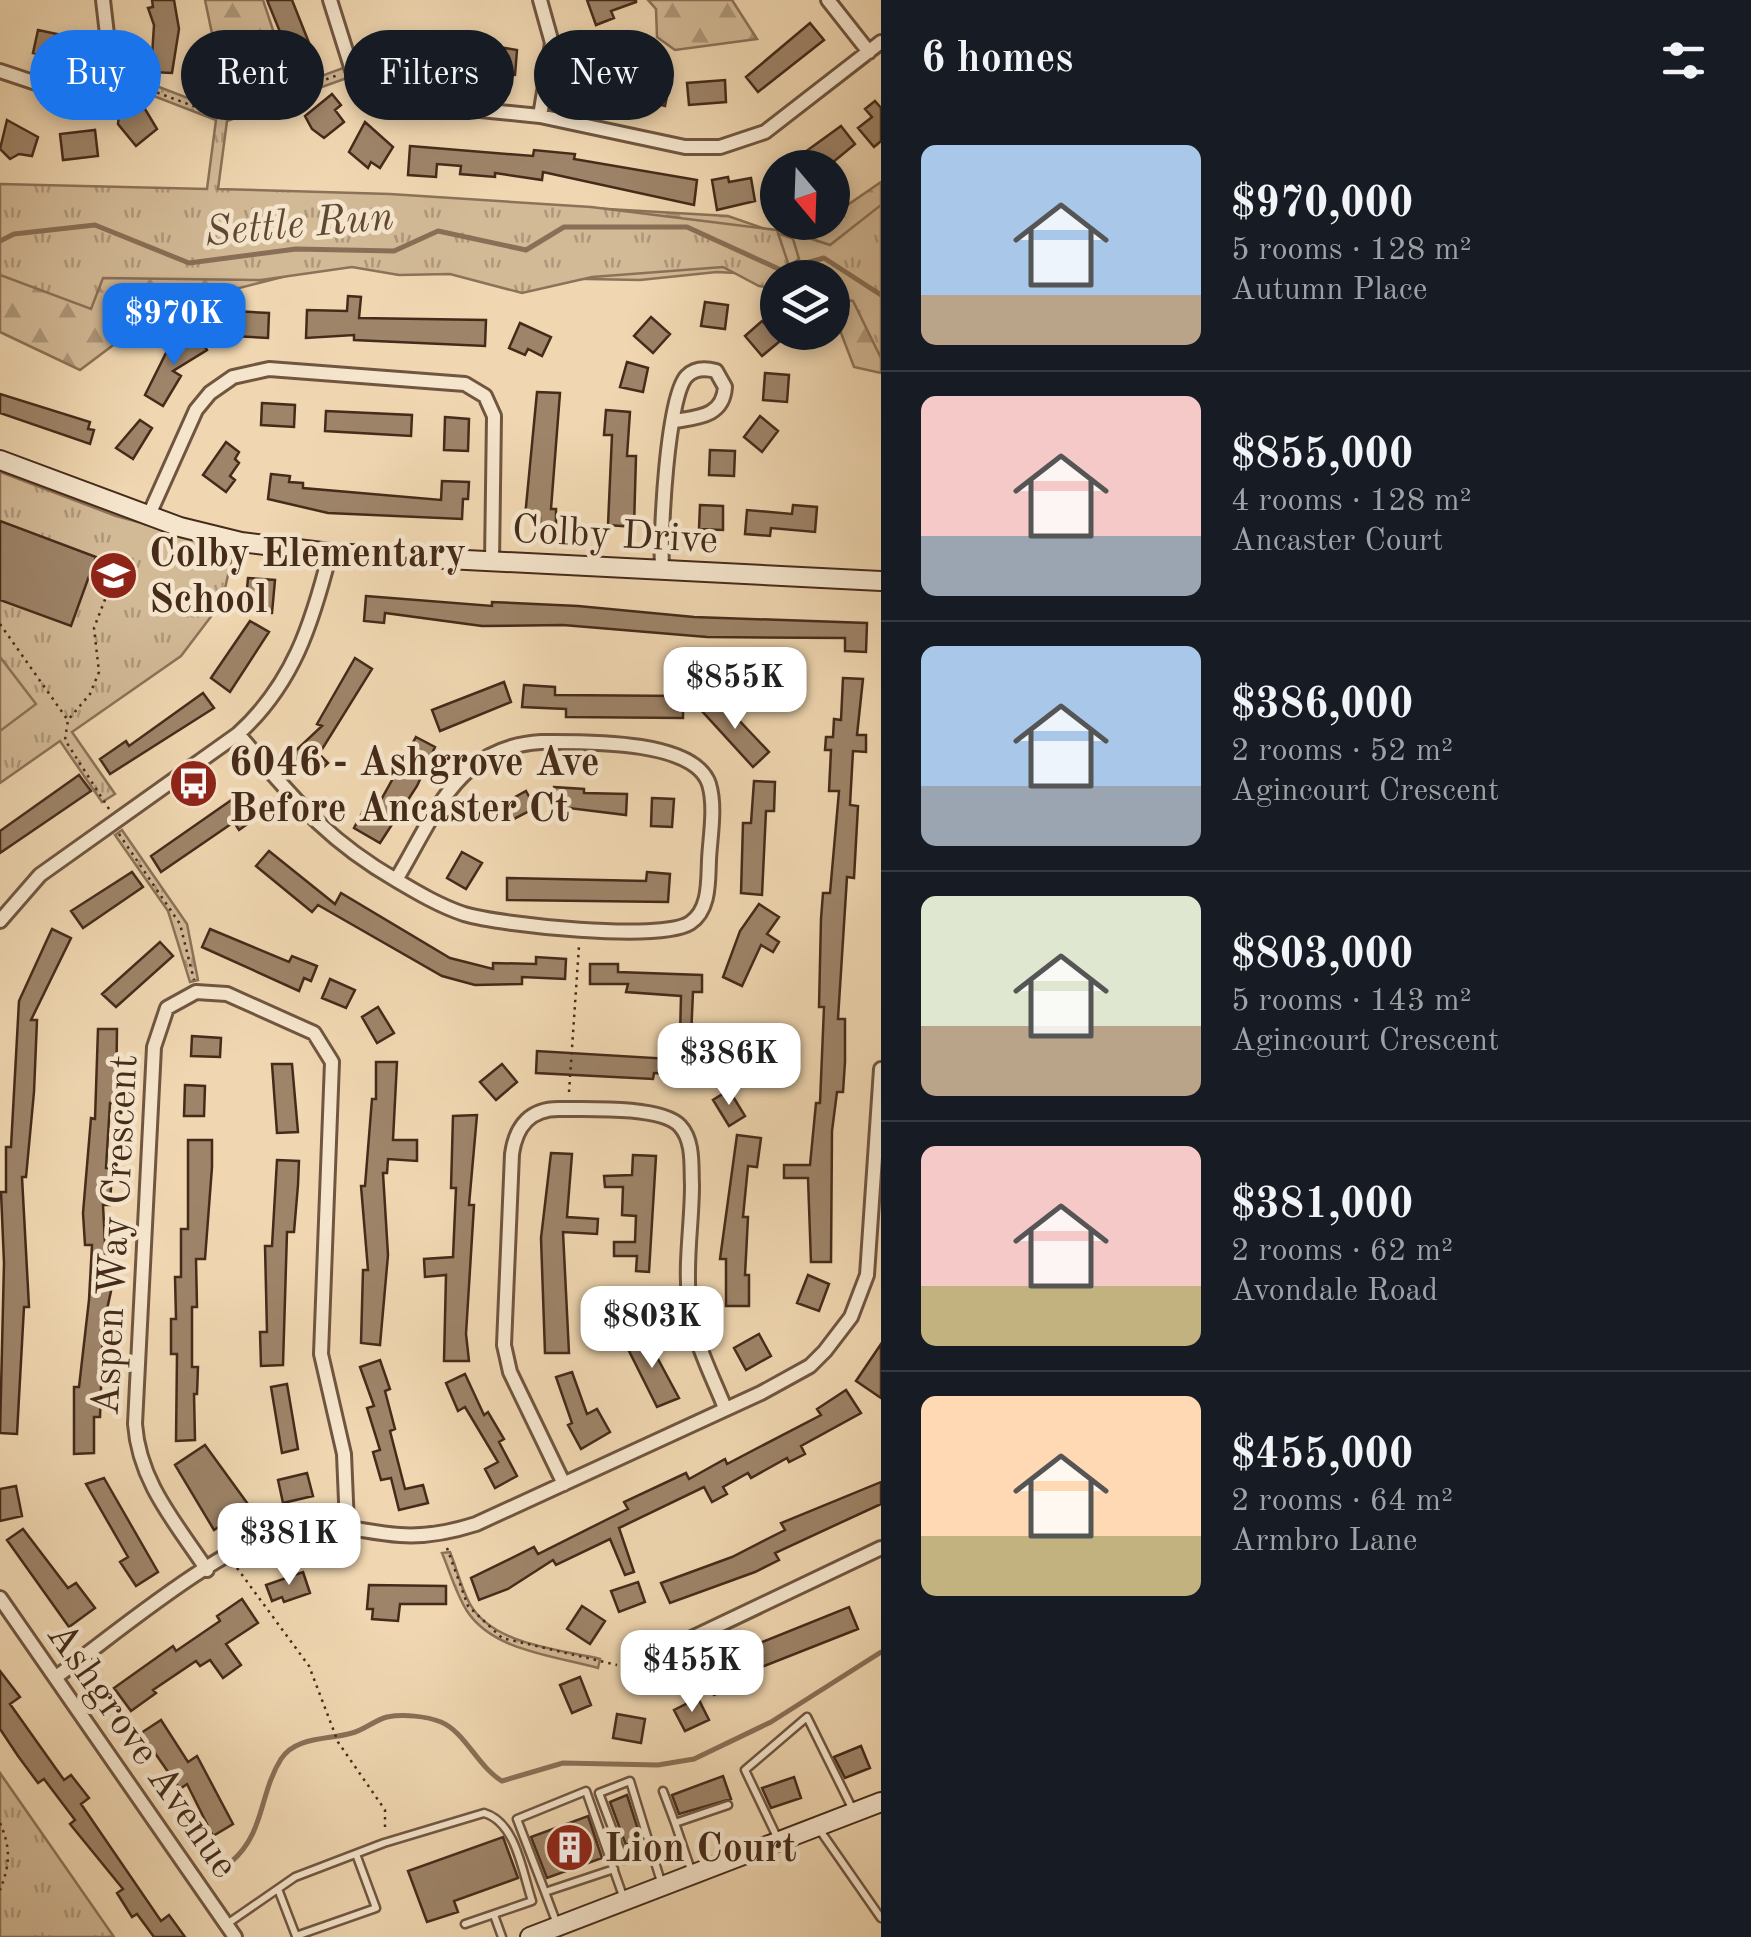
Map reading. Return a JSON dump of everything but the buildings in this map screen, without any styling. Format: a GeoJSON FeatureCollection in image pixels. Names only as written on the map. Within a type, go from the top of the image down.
{"type":"FeatureCollection","features":[{"type":"Feature","properties":{"kind":"street"},"geometry":{"type":"LineString","coordinates":[[103,0],[109,30]]}},
{"type":"Feature","properties":{"kind":"street"},"geometry":{"type":"LineString","coordinates":[[330,0],[344,45]]}},
{"type":"Feature","properties":{"kind":"street"},"geometry":{"type":"LineString","coordinates":[[540,0],[548,30]]}},
{"type":"Feature","properties":{"kind":"street"},"geometry":{"type":"LineString","coordinates":[[559,120],[685,147],[734,144],[775,126],[875,47],[828,0]]}},
{"type":"Feature","properties":{"kind":"street"},"geometry":{"type":"LineString","coordinates":[[0,71],[30,80]]}},
{"type":"Feature","properties":{"kind":"street"},"geometry":{"type":"LineString","coordinates":[[148,517],[196,410],[210,392],[242,373],[270,369],[465,384],[485,396],[494,416],[492,562]]}},
{"type":"Feature","properties":{"kind":"street"},"geometry":{"type":"LineString","coordinates":[[662,570],[664,484],[675,401],[686,376],[696,370],[716,371],[725,388],[720,406],[711,414],[675,421]]}},
{"type":"Feature","properties":{"kind":"street","name":"Colby Drive"},"geometry":{"type":"LineString","coordinates":[[0,460],[148,517],[241,542],[330,553],[881,581]]}},
{"type":"Feature","properties":{"kind":"street"},"geometry":{"type":"LineString","coordinates":[[0,922],[40,875],[238,734],[276,693],[297,658],[330,553]]}},
{"type":"Feature","properties":{"kind":"street"},"geometry":{"type":"LineString","coordinates":[[238,734],[311,821],[353,855],[396,880],[466,914],[580,928],[670,930],[686,925],[700,914],[708,882],[712,803],[706,776],[692,760],[664,751],[554,742],[500,748],[471,765],[457,779],[396,880]]}},
{"type":"Feature","properties":{"kind":"street"},"geometry":{"type":"LineString","coordinates":[[196,992],[227,994],[314,1033],[332,1062],[321,1354],[344,1454],[348,1525]]}},
{"type":"Feature","properties":{"kind":"street","name":"Aspen Way Crescent"},"geometry":{"type":"LineString","coordinates":[[196,992],[167,1008],[154,1048],[135,1424],[138,1456],[150,1484],[207,1570]]}},
{"type":"Feature","properties":{"kind":"street"},"geometry":{"type":"LineString","coordinates":[[56,1677],[207,1570],[266,1536],[295,1527],[348,1525],[401,1535],[442,1533],[476,1524],[810,1366],[839,1336],[859,1302],[871,1253],[881,1069]]}},
{"type":"Feature","properties":{"kind":"street"},"geometry":{"type":"LineString","coordinates":[[564,1484],[510,1372],[504,1334],[514,1142],[531,1115],[568,1109],[664,1116],[684,1132],[692,1183],[689,1302],[698,1343],[725,1408]]}},
{"type":"Feature","properties":{"kind":"street"},"geometry":{"type":"LineString","coordinates":[[633,1666],[881,1548]]}},
{"type":"Feature","properties":{"kind":"street","name":"Ashgrove Avenue"},"geometry":{"type":"LineString","coordinates":[[0,1598],[235,1937]]}},
{"type":"Feature","properties":{"kind":"street"},"geometry":{"type":"LineString","coordinates":[[530,1937],[881,1802]]}},
{"type":"Feature","properties":{"kind":"lane"},"geometry":{"type":"LineString","coordinates":[[780,1844],[745,1770],[807,1716],[854,1813]]}},
{"type":"Feature","properties":{"kind":"lane"},"geometry":{"type":"LineString","coordinates":[[649,1851],[624,1860],[599,1793],[630,1781],[663,1886]]}},
{"type":"Feature","properties":{"kind":"lane"},"geometry":{"type":"LineString","coordinates":[[558,1926],[516,1819],[586,1791],[625,1900]]}},
{"type":"Feature","properties":{"kind":"lane"},"geometry":{"type":"LineString","coordinates":[[663,1791],[693,1876]]}},
{"type":"Feature","properties":{"kind":"lane"},"geometry":{"type":"LineString","coordinates":[[674,1824],[728,1805]]}},
{"type":"Feature","properties":{"kind":"lane"},"geometry":{"type":"LineString","coordinates":[[226,1924],[295,1877],[384,1843],[484,1813],[498,1817],[508,1830],[532,1900],[465,1924]]}},
{"type":"Feature","properties":{"kind":"lane"},"geometry":{"type":"LineString","coordinates":[[818,1828],[881,1918]]}},
{"type":"Feature","properties":{"kind":"lane"},"geometry":{"type":"LineString","coordinates":[[278,1889],[296,1936],[376,1908],[356,1854]]}},
{"type":"Feature","properties":{"kind":"lane"},"geometry":{"type":"LineString","coordinates":[[544,1892],[614,1868]]}},
{"type":"Feature","properties":{"kind":"lane"},"geometry":{"type":"LineString","coordinates":[[494,1914],[502,1937]]}},
{"type":"Feature","properties":{"kind":"path"},"geometry":{"type":"LineString","coordinates":[[161,94],[223,117],[344,73]]}},
{"type":"Feature","properties":{"kind":"path"},"geometry":{"type":"LineString","coordinates":[[109,589],[94,628],[99,672],[90,694],[68,720],[64,740],[117,820],[118,832],[180,924],[196,992]]}},
{"type":"Feature","properties":{"kind":"path"},"geometry":{"type":"LineString","coordinates":[[0,624],[68,720]]}},
{"type":"Feature","properties":{"kind":"path"},"geometry":{"type":"LineString","coordinates":[[568,1109],[580,928]]}},
{"type":"Feature","properties":{"kind":"path"},"geometry":{"type":"LineString","coordinates":[[442,1533],[468,1606],[502,1638],[600,1663],[633,1666]]}},
{"type":"Feature","properties":{"kind":"path"},"geometry":{"type":"LineString","coordinates":[[228,1556],[309,1666],[338,1742],[385,1810],[384,1843]]}},
{"type":"Feature","properties":{"kind":"path"},"geometry":{"type":"LineString","coordinates":[[0,1823],[8,1840],[9,1867],[0,1890]]}},
{"type":"Feature","properties":{"kind":"green space"},"geometry":{"type":"Polygon","coordinates":[[[205,0],[263,0],[273,30],[211,30],[205,0]]]}},
{"type":"Feature","properties":{"kind":"green space"},"geometry":{"type":"Polygon","coordinates":[[[648,0],[732,0],[757,39],[675,50],[674,30],[657,30],[656,9],[648,0]]]}},
{"type":"Feature","properties":{"kind":"green space"},"geometry":{"type":"Polygon","coordinates":[[[344,70],[344,79],[324,86],[324,75],[344,70]]]}},
{"type":"Feature","properties":{"kind":"green space"},"geometry":{"type":"Polygon","coordinates":[[[161,88],[181,95],[181,106],[161,99],[161,88]]]}},
{"type":"Feature","properties":{"kind":"green space"},"geometry":{"type":"Polygon","coordinates":[[[216,120],[230,120],[218,189],[390,194],[591,207],[760,228],[760,240],[780,240],[787,260],[760,260],[760,286],[723,267],[592,277],[522,293],[450,274],[399,275],[352,267],[261,280],[103,278],[91,309],[0,275],[0,184],[207,189],[216,120]]]}},
{"type":"Feature","properties":{"kind":"green space"},"geometry":{"type":"Polygon","coordinates":[[[881,182],[881,373],[854,367],[848,350],[850,260],[760,260],[760,274],[717,272],[640,280],[488,277],[390,250],[164,307],[80,370],[0,332],[0,195],[433,199],[728,216],[760,227],[760,240],[850,240],[850,203],[881,182]]]}},
{"type":"Feature","properties":{"kind":"green space"},"geometry":{"type":"Polygon","coordinates":[[[881,205],[881,358],[853,301],[850,260],[798,260],[793,240],[830,245],[836,240],[850,240],[850,229],[881,205]]]}},
{"type":"Feature","properties":{"kind":"green space","name":"Colby Elementary School"},"geometry":{"type":"Polygon","coordinates":[[[0,472],[116,516],[234,548],[222,602],[181,656],[72,732],[115,794],[102,802],[60,741],[0,783],[0,472]]]}},
{"type":"Feature","properties":{"kind":"green space"},"geometry":{"type":"Polygon","coordinates":[[[0,657],[36,704],[0,731],[0,657]]]}},
{"type":"Feature","properties":{"kind":"green space"},"geometry":{"type":"Polygon","coordinates":[[[122,830],[187,924],[198,980],[190,982],[168,911],[115,835],[122,830]]]}},
{"type":"Feature","properties":{"kind":"green space"},"geometry":{"type":"Polygon","coordinates":[[[450,1552],[467,1598],[481,1618],[510,1637],[600,1659],[598,1668],[526,1650],[492,1635],[463,1604],[442,1553],[450,1552]]]}},
{"type":"Feature","properties":{"kind":"green space"},"geometry":{"type":"Polygon","coordinates":[[[0,1773],[114,1937],[0,1937],[0,1773]]]}},
{"type":"Feature","properties":{"kind":"waterway","name":"Settle Run"},"geometry":{"type":"LineString","coordinates":[[0,241],[14,234],[95,225],[189,263],[296,249],[394,251],[438,231],[526,250],[564,227],[687,227],[781,270],[824,258],[881,295]]}},
{"type":"Feature","properties":{"kind":"waterway"},"geometry":{"type":"LineString","coordinates":[[231,1862],[250,1839],[281,1759],[304,1743],[352,1733],[387,1717],[414,1716],[450,1727],[502,1781],[563,1763],[658,1765],[694,1759],[771,1722],[881,1652]]}},
{"type":"Feature","properties":{"kind":"place","name":"Colby Elementary School"},"geometry":{"type":"Point","coordinates":[114,575]}},
{"type":"Feature","properties":{"kind":"place","name":"6046 - Ashgrove Ave Before Ancaster Ct"},"geometry":{"type":"Point","coordinates":[194,784]}},
{"type":"Feature","properties":{"kind":"place","name":"Lion Court"},"geometry":{"type":"Point","coordinates":[569,1847]}}]}
